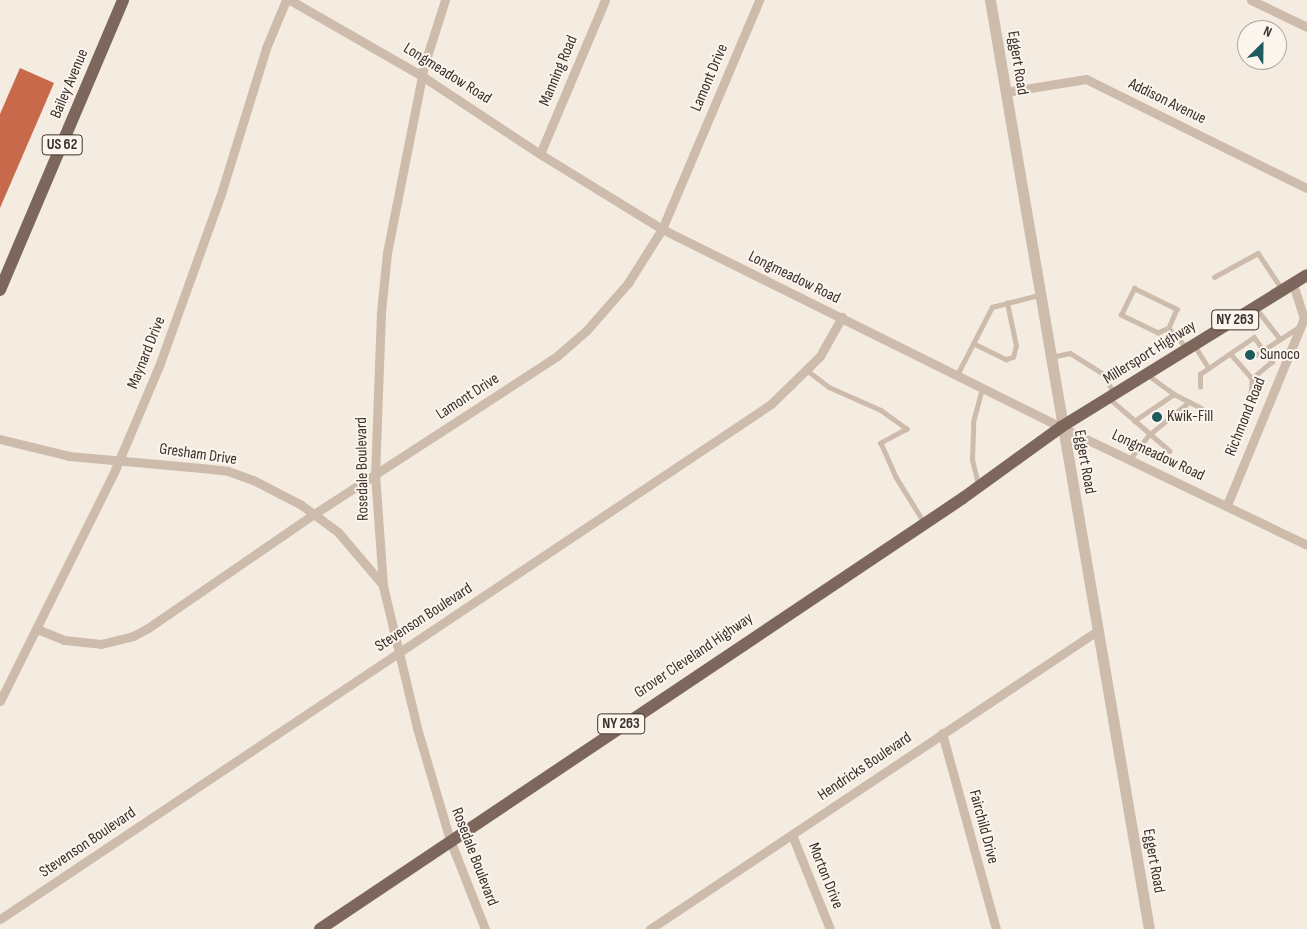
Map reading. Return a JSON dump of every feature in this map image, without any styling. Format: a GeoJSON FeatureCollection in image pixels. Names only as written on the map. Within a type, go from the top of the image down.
{"type":"FeatureCollection","features":[{"type":"Feature","properties":{"kind":"main road","name":"Bailey Avenue"},"geometry":{"type":"LineString","coordinates":[[0,290],[123,0]]}},
{"type":"Feature","properties":{"kind":"main road","name":"Millersport Highway"},"geometry":{"type":"LineString","coordinates":[[1061,427],[1307,275]]}},
{"type":"Feature","properties":{"kind":"main road","name":"Grover Cleveland Highway"},"geometry":{"type":"LineString","coordinates":[[320,929],[979,486],[1061,427]]}},
{"type":"Feature","properties":{"kind":"street","name":"Longmeadow Road"},"geometry":{"type":"LineString","coordinates":[[288,0],[422,76],[540,154],[662,229],[1061,427],[1227,504],[1307,544]]}},
{"type":"Feature","properties":{"kind":"street","name":"Maynard Drive"},"geometry":{"type":"LineString","coordinates":[[0,702],[117,462],[178,315],[220,197],[266,48],[288,0]]}},
{"type":"Feature","properties":{"kind":"street","name":"Rosedale Boulevard"},"geometry":{"type":"LineString","coordinates":[[445,0],[422,76],[396,194],[381,312],[376,474],[383,586],[401,652],[424,757],[450,840],[485,929]]}},
{"type":"Feature","properties":{"kind":"street","name":"Manning Road"},"geometry":{"type":"LineString","coordinates":[[540,154],[606,0]]}},
{"type":"Feature","properties":{"kind":"street","name":"Lamont Drive"},"geometry":{"type":"LineString","coordinates":[[37,629],[64,640],[83,644],[108,642],[133,636],[314,514],[557,356],[612,303],[643,262],[662,229],[759,0]]}},
{"type":"Feature","properties":{"kind":"street","name":"Eggert Road"},"geometry":{"type":"LineString","coordinates":[[990,0],[1061,427],[1149,929]]}},
{"type":"Feature","properties":{"kind":"street"},"geometry":{"type":"LineString","coordinates":[[1251,0],[1307,28]]}},
{"type":"Feature","properties":{"kind":"street","name":"Addison Avenue"},"geometry":{"type":"LineString","coordinates":[[1006,92],[1086,79],[1307,188]]}},
{"type":"Feature","properties":{"kind":"street","name":"Richmond Road"},"geometry":{"type":"LineString","coordinates":[[1227,504],[1299,326],[1304,318],[1288,287]]}},
{"type":"Feature","properties":{"kind":"street","name":"Stevenson Boulevard"},"geometry":{"type":"LineString","coordinates":[[0,919],[763,410],[808,371],[829,344],[842,318]]}},
{"type":"Feature","properties":{"kind":"street","name":"Gresham Drive"},"geometry":{"type":"LineString","coordinates":[[0,439],[69,456],[228,471],[277,491],[314,514],[338,532],[383,586]]}},
{"type":"Feature","properties":{"kind":"street","name":"Hendricks Boulevard"},"geometry":{"type":"LineString","coordinates":[[655,928],[942,733],[1097,631]]}},
{"type":"Feature","properties":{"kind":"street","name":"Fairchild Drive"},"geometry":{"type":"LineString","coordinates":[[942,733],[996,929]]}},
{"type":"Feature","properties":{"kind":"street","name":"Morton Drive"},"geometry":{"type":"LineString","coordinates":[[792,835],[830,929]]}},
{"type":"Feature","properties":{"kind":"lane"},"geometry":{"type":"LineString","coordinates":[[1214,277],[1258,254],[1288,287]]}},
{"type":"Feature","properties":{"kind":"lane"},"geometry":{"type":"LineString","coordinates":[[1134,288],[1177,309],[1169,328],[1158,333],[1121,315],[1134,288]]}},
{"type":"Feature","properties":{"kind":"lane"},"geometry":{"type":"LineString","coordinates":[[957,375],[992,307],[1039,295]]}},
{"type":"Feature","properties":{"kind":"lane"},"geometry":{"type":"LineString","coordinates":[[974,343],[1006,359],[1013,357],[1016,346],[1007,303]]}},
{"type":"Feature","properties":{"kind":"lane"},"geometry":{"type":"LineString","coordinates":[[1256,307],[1280,338]]}},
{"type":"Feature","properties":{"kind":"lane"},"geometry":{"type":"LineString","coordinates":[[1256,356],[1299,326]]}},
{"type":"Feature","properties":{"kind":"lane"},"geometry":{"type":"LineString","coordinates":[[1169,328],[1191,347],[1209,368]]}},
{"type":"Feature","properties":{"kind":"lane"},"geometry":{"type":"LineString","coordinates":[[1200,387],[1200,374],[1254,337],[1272,362],[1252,379]]}},
{"type":"Feature","properties":{"kind":"lane"},"geometry":{"type":"LineString","coordinates":[[1050,357],[1070,353],[1102,373],[1112,396],[1134,421],[1170,451]]}},
{"type":"Feature","properties":{"kind":"lane"},"geometry":{"type":"LineString","coordinates":[[1230,354],[1243,365],[1252,379],[1250,400]]}},
{"type":"Feature","properties":{"kind":"lane"},"geometry":{"type":"LineString","coordinates":[[808,371],[829,387],[881,410],[907,429],[881,443],[896,477],[924,523]]}},
{"type":"Feature","properties":{"kind":"lane"},"geometry":{"type":"LineString","coordinates":[[1147,374],[1174,394],[1201,408]]}},
{"type":"Feature","properties":{"kind":"lane"},"geometry":{"type":"LineString","coordinates":[[979,486],[972,460],[973,422],[982,388]]}},
{"type":"Feature","properties":{"kind":"lane"},"geometry":{"type":"LineString","coordinates":[[1134,421],[1174,394]]}},
{"type":"Feature","properties":{"kind":"lane"},"geometry":{"type":"LineString","coordinates":[[1130,459],[1149,434],[1189,402]]}},
{"type":"Feature","properties":{"kind":"building"},"geometry":{"type":"Polygon","coordinates":[[[20,68],[54,83],[0,208],[0,114],[20,68]]]}},
{"type":"Feature","properties":{"kind":"place","name":"Sunoco"},"geometry":{"type":"Point","coordinates":[1250,355]}},
{"type":"Feature","properties":{"kind":"place","name":"Kwik-Fill"},"geometry":{"type":"Point","coordinates":[1157,417]}}]}
